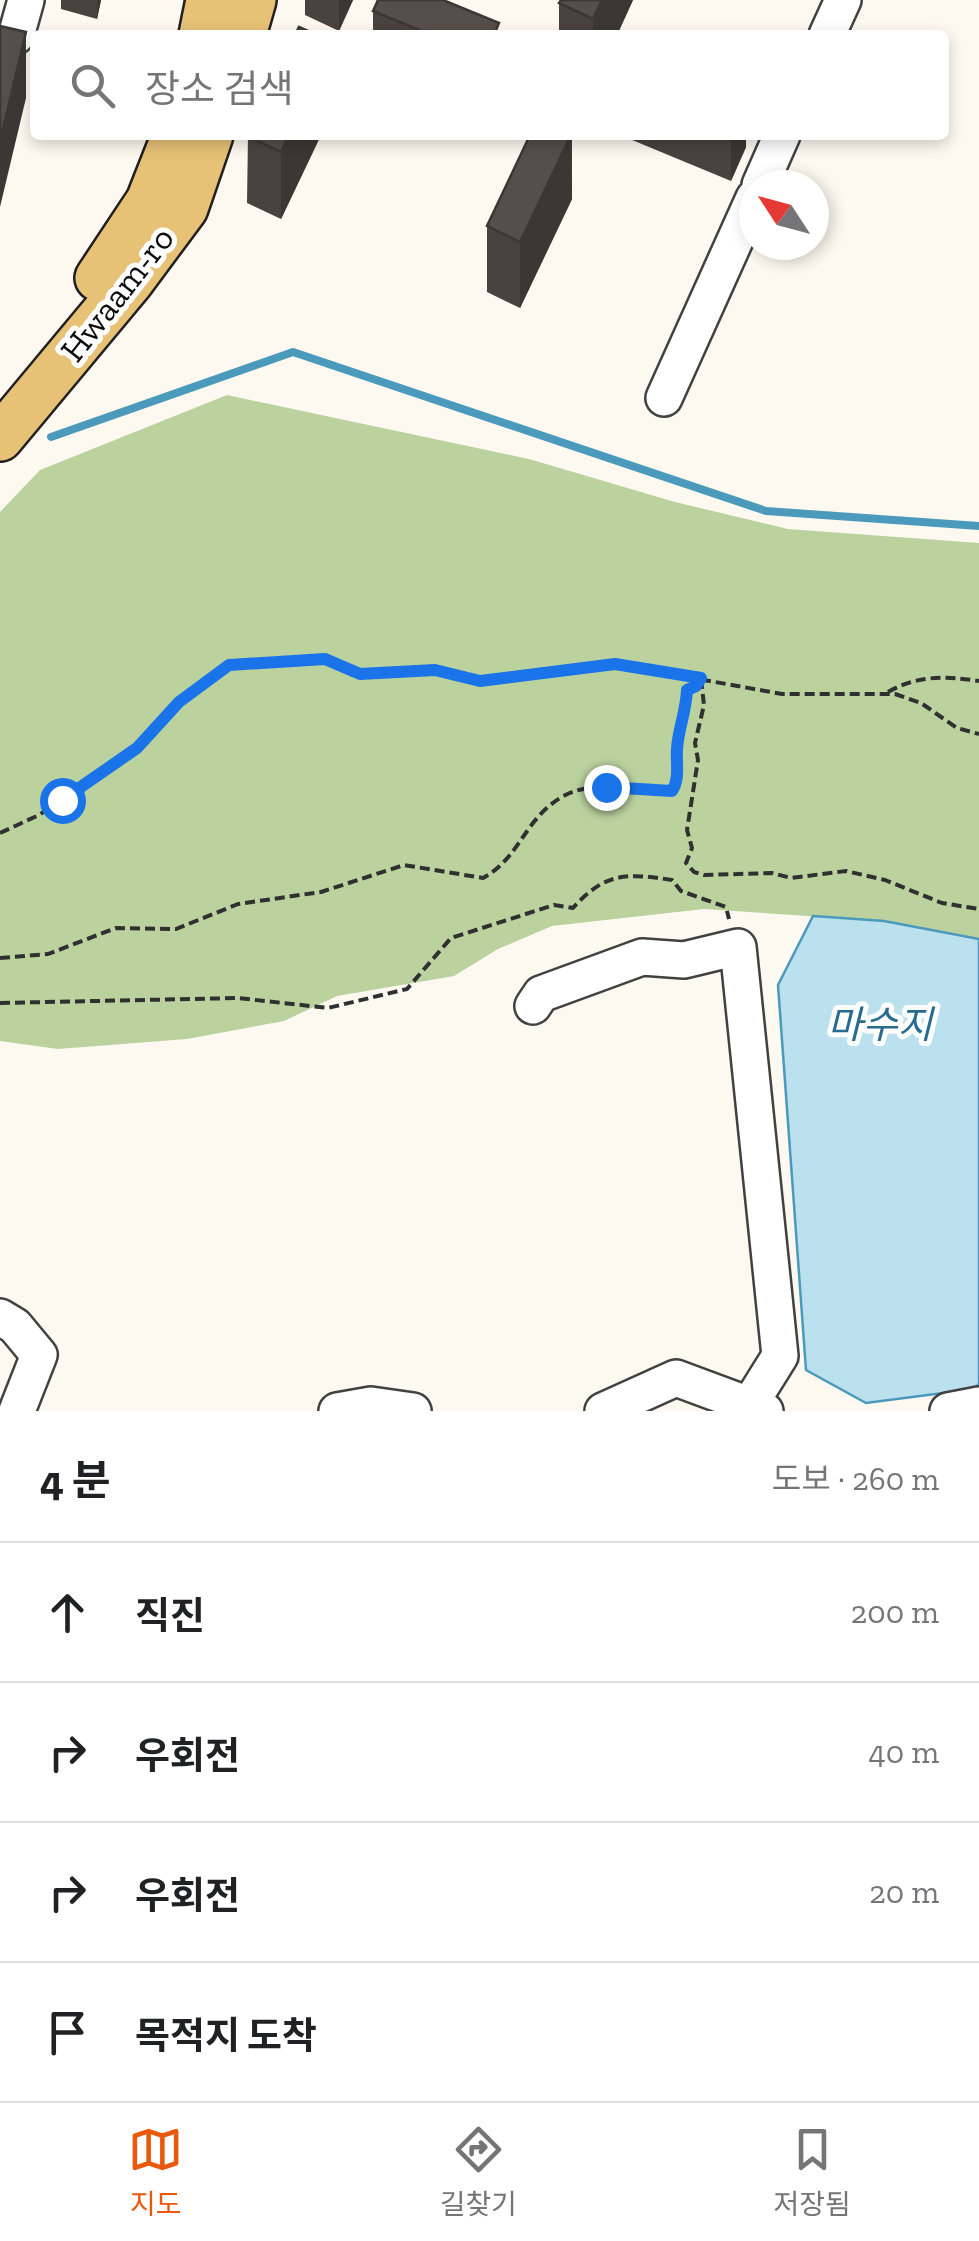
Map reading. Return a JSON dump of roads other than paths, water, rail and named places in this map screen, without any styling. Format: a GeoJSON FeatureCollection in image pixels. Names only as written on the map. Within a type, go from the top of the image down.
{"type":"FeatureCollection","features":[{"type":"Feature","properties":{"kind":"main road"},"geometry":{"type":"LineString","coordinates":[[203,30],[210,0]]}},
{"type":"Feature","properties":{"kind":"main road"},"geometry":{"type":"LineString","coordinates":[[244,30],[253,0]]}},
{"type":"Feature","properties":{"kind":"main road","name":"Hwaam-ro"},"geometry":{"type":"LineString","coordinates":[[0,394],[80,306],[149,200],[173,140]]}},
{"type":"Feature","properties":{"kind":"main road","name":"Hwaam-ro"},"geometry":{"type":"LineString","coordinates":[[0,438],[130,282],[185,208],[208,140]]}},
{"type":"Feature","properties":{"kind":"street"},"geometry":{"type":"LineString","coordinates":[[16,36],[26,0]]}},
{"type":"Feature","properties":{"kind":"street"},"geometry":{"type":"LineString","coordinates":[[830,30],[843,0]]}},
{"type":"Feature","properties":{"kind":"street"},"geometry":{"type":"LineString","coordinates":[[767,170],[780,140]]}},
{"type":"Feature","properties":{"kind":"street"},"geometry":{"type":"LineString","coordinates":[[664,398],[739,231]]}},
{"type":"Feature","properties":{"kind":"street"},"geometry":{"type":"LineString","coordinates":[[532,1006],[541,994],[642,957],[684,960],[738,947],[780,1356],[757,1407],[676,1378],[603,1411]]}},
{"type":"Feature","properties":{"kind":"street"},"geometry":{"type":"LineString","coordinates":[[0,1317],[15,1326],[39,1354],[12,1399]]}},
{"type":"Feature","properties":{"kind":"street"},"geometry":{"type":"LineString","coordinates":[[948,1411],[979,1404]]}},
{"type":"Feature","properties":{"kind":"street"},"geometry":{"type":"LineString","coordinates":[[337,1411],[371,1405],[413,1411]]}},
{"type":"Feature","properties":{"kind":"water","name":"마수지"},"geometry":{"type":"Polygon","coordinates":[[[813,916],[884,921],[979,939],[979,1384],[974,1389],[866,1403],[806,1370],[778,985],[813,916]]]}},
{"type":"Feature","properties":{"kind":"waterway"},"geometry":{"type":"LineString","coordinates":[[51,437],[293,352],[766,511],[979,526]]}}]}
